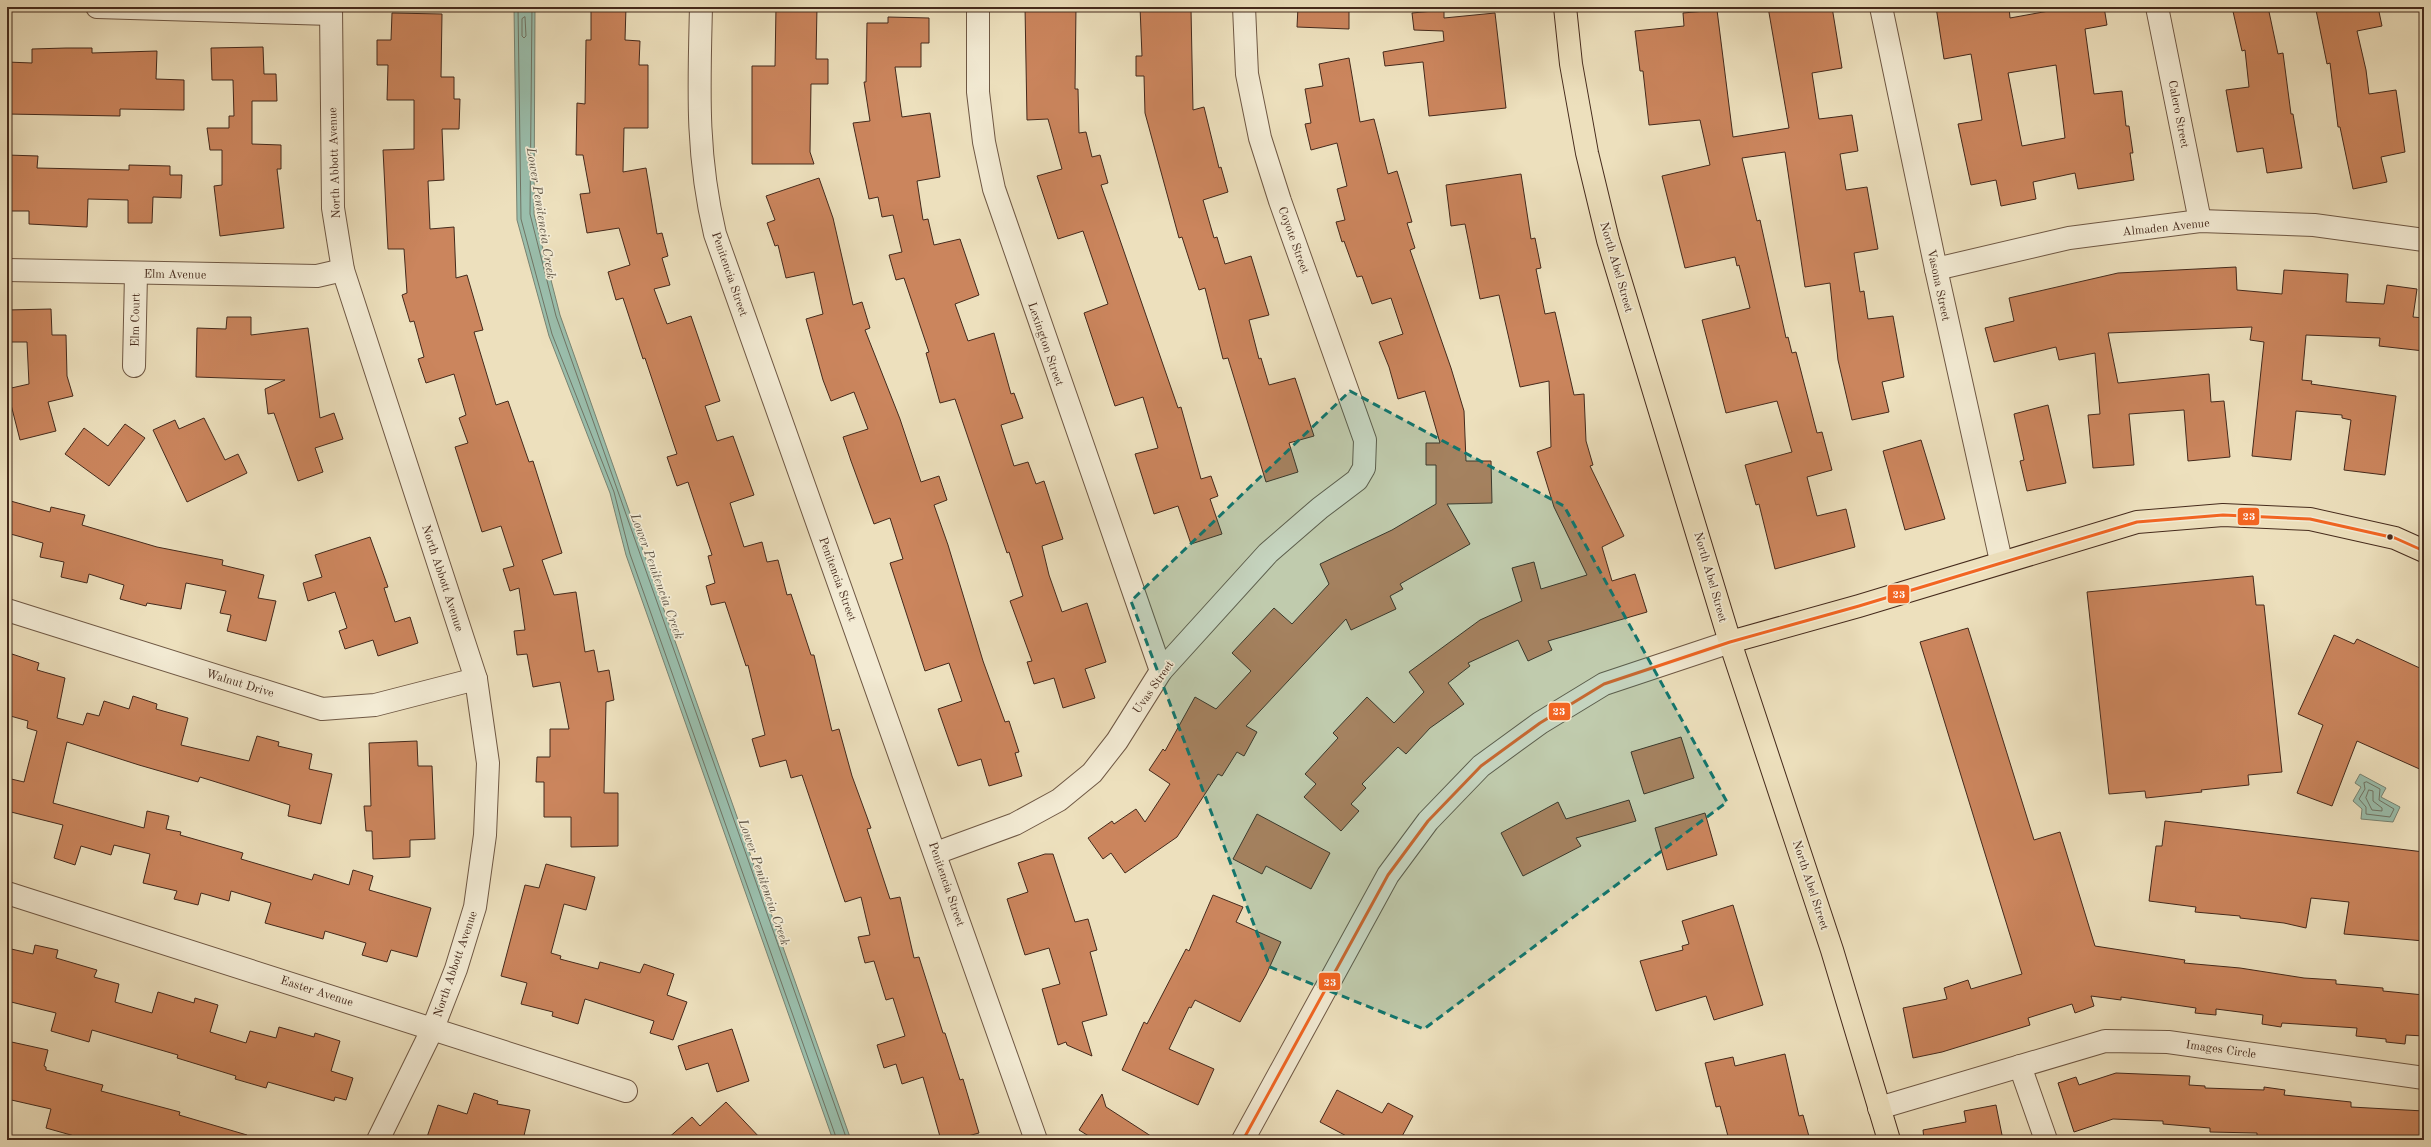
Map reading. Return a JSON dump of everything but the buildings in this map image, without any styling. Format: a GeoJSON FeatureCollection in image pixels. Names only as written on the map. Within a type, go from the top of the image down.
{"type":"FeatureCollection","features":[{"type":"Feature","properties":{"kind":"main road","name":"North Abel Street"},"geometry":{"type":"LineString","coordinates":[[1565,7],[1571,64],[1586,153],[1608,240],[1730,642],[1832,950],[1878,1108],[1889,1140]]}},
{"type":"Feature","properties":{"kind":"main road"},"geometry":{"type":"LineString","coordinates":[[1730,642],[1859,606],[2136,522],[2223,515],[2310,519],[2396,538],[2424,551]]}},
{"type":"Feature","properties":{"kind":"street"},"geometry":{"type":"LineString","coordinates":[[97,7],[331,11]]}},
{"type":"Feature","properties":{"kind":"street","name":"Penitencia Street"},"geometry":{"type":"LineString","coordinates":[[701,7],[700,147],[705,191],[715,234],[936,853],[1036,1140]]}},
{"type":"Feature","properties":{"kind":"street","name":"Lexington Street"},"geometry":{"type":"LineString","coordinates":[[978,7],[978,92],[984,142],[994,189],[1161,671]]}},
{"type":"Feature","properties":{"kind":"street","name":"Coyote Street"},"geometry":{"type":"LineString","coordinates":[[1244,7],[1246,74],[1260,138],[1280,201],[1365,440],[1364,468]]}},
{"type":"Feature","properties":{"kind":"street","name":"Vasona Street"},"geometry":{"type":"LineString","coordinates":[[1881,7],[1936,269],[2001,562]]}},
{"type":"Feature","properties":{"kind":"street","name":"Calero Street"},"geometry":{"type":"LineString","coordinates":[[2157,7],[2200,221]]}},
{"type":"Feature","properties":{"kind":"street","name":"North Abbott Avenue"},"geometry":{"type":"LineString","coordinates":[[331,11],[333,208],[343,270],[476,679],[488,763],[485,835],[475,907],[456,969],[433,1028],[378,1140]]}},
{"type":"Feature","properties":{"kind":"street","name":"Almaden Avenue"},"geometry":{"type":"LineString","coordinates":[[1936,269],[2070,238],[2200,221],[2314,225],[2424,240]]}},
{"type":"Feature","properties":{"kind":"street","name":"Elm Avenue"},"geometry":{"type":"LineString","coordinates":[[7,270],[136,274],[317,276],[343,270]]}},
{"type":"Feature","properties":{"kind":"street","name":"Elm Court"},"geometry":{"type":"LineString","coordinates":[[134,366],[136,274]]}},
{"type":"Feature","properties":{"kind":"street","name":"Uvas Street"},"geometry":{"type":"LineString","coordinates":[[936,853],[1015,824],[1059,800],[1092,773],[1117,742],[1161,671],[1268,553],[1320,508],[1357,480],[1364,468]]}},
{"type":"Feature","properties":{"kind":"street","name":"Walnut Drive"},"geometry":{"type":"LineString","coordinates":[[7,610],[322,709],[375,706],[476,679]]}},
{"type":"Feature","properties":{"kind":"street"},"geometry":{"type":"LineString","coordinates":[[1243,1140],[1388,875],[1428,821],[1476,772],[1540,724],[1604,684],[1730,642]]}},
{"type":"Feature","properties":{"kind":"street","name":"Easter Avenue"},"geometry":{"type":"LineString","coordinates":[[7,893],[433,1028],[626,1091]]}},
{"type":"Feature","properties":{"kind":"street","name":"Images Circle"},"geometry":{"type":"LineString","coordinates":[[1878,1108],[2105,1041],[2168,1042],[2424,1078]]}},
{"type":"Feature","properties":{"kind":"street"},"geometry":{"type":"LineString","coordinates":[[2020,1066],[2046,1140]]}},
{"type":"Feature","properties":{"kind":"highlighted area"},"geometry":{"type":"Polygon","coordinates":[[[1350,391],[1564,506],[1727,802],[1424,1029],[1270,967],[1131,601],[1350,391]]]}},
{"type":"Feature","properties":{"kind":"water"},"geometry":{"type":"Polygon","coordinates":[[[514,7],[535,7],[534,214],[560,315],[851,1140],[833,1140],[626,555],[610,493],[549,336],[517,220],[514,7]]]}},
{"type":"Feature","properties":{"kind":"water"},"geometry":{"type":"Polygon","coordinates":[[[2360,774],[2386,788],[2381,797],[2400,807],[2393,822],[2361,819],[2362,809],[2353,801],[2361,787],[2355,783],[2360,774]]]}},
{"type":"Feature","properties":{"kind":"transit line","name":"23"},"geometry":{"type":"LineString","coordinates":[[1243,1140],[1388,875],[1428,821],[1481,766],[1540,723],[1604,684],[1730,642],[1859,606],[2137,522],[2223,515],[2310,519],[2395,538],[2424,551]]}},
{"type":"Feature","properties":{"kind":"water label","name":"Lower Penitencia Creek"},"geometry":{"type":"Point","coordinates":[542,213]}},
{"type":"Feature","properties":{"kind":"water label","name":"Lower Penitencia Creek"},"geometry":{"type":"Point","coordinates":[658,576]}},
{"type":"Feature","properties":{"kind":"water label","name":"Lower Penitencia Creek"},"geometry":{"type":"Point","coordinates":[765,882]}}]}
